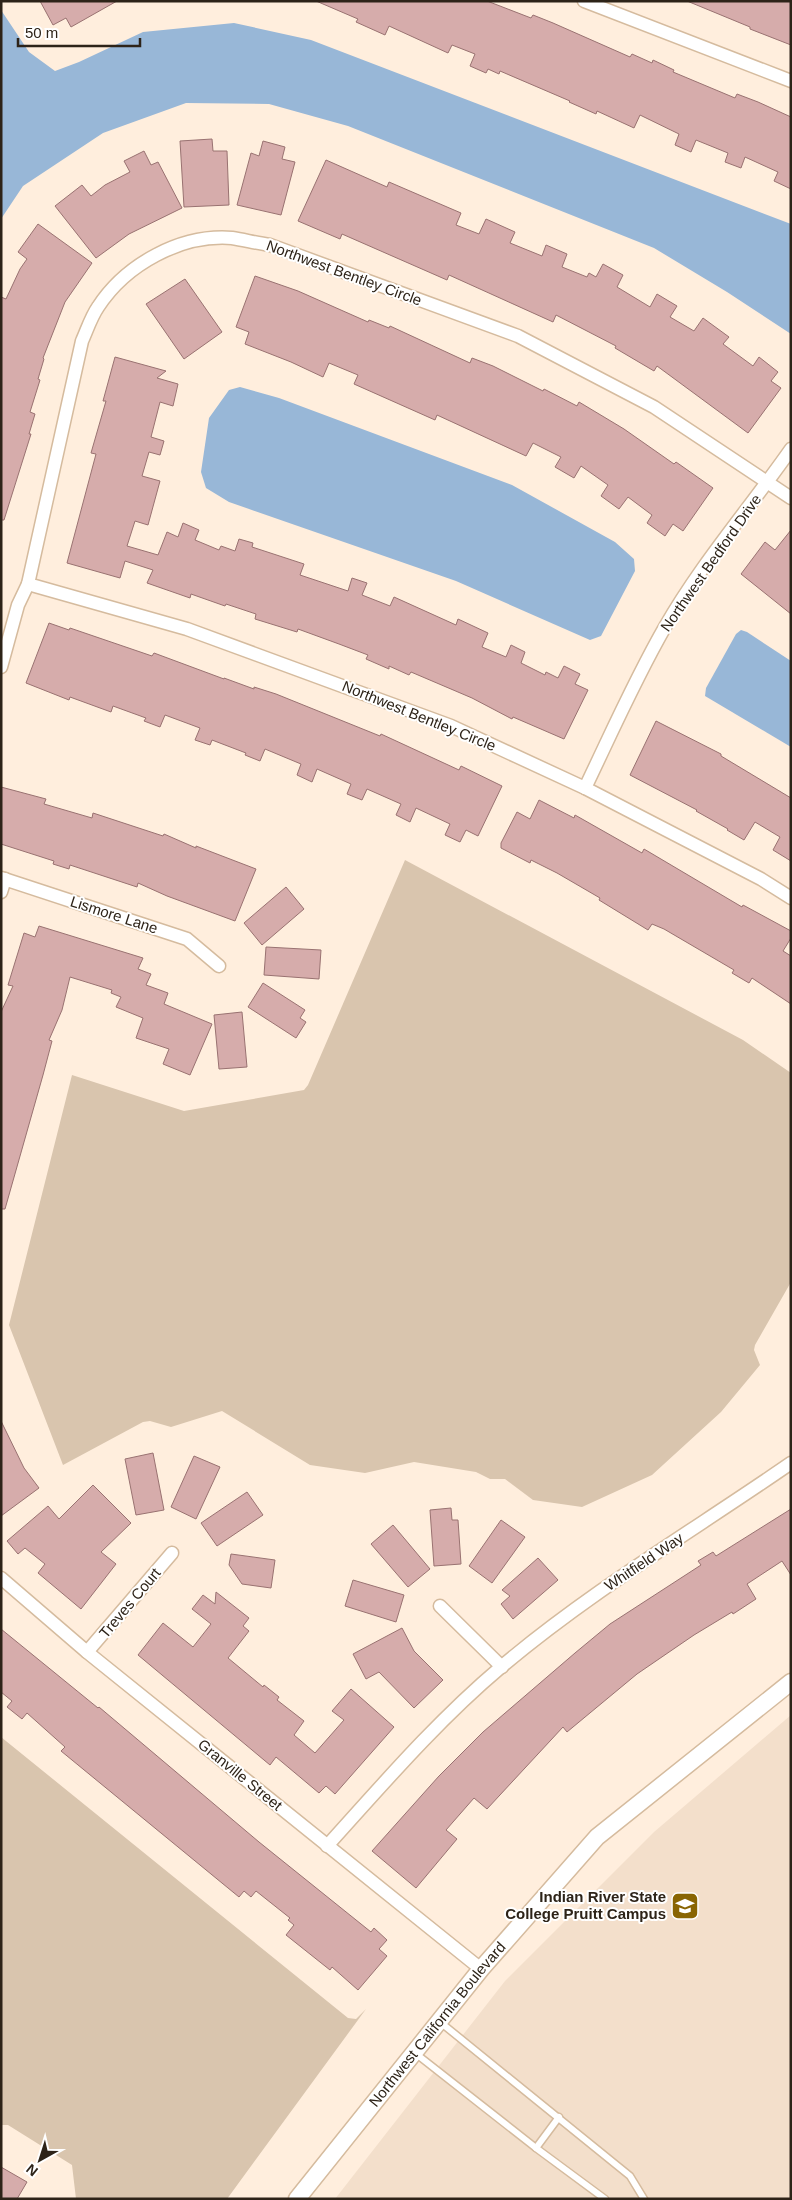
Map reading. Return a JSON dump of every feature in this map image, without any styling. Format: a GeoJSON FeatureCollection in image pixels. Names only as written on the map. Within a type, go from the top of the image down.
{"type":"FeatureCollection","features":[{"type":"Feature","properties":{"kind":"street"},"geometry":{"type":"LineString","coordinates":[[584,1],[791,81]]}},
{"type":"Feature","properties":{"kind":"street","name":"Northwest Bentley Circle"},"geometry":{"type":"LineString","coordinates":[[1,667],[18,604],[28,584],[82,341],[98,307],[125,276],[165,249],[200,240],[230,238],[270,245],[518,336],[654,407],[791,498]]}},
{"type":"Feature","properties":{"kind":"street","name":"Northwest Bedford Drive"},"geometry":{"type":"LineString","coordinates":[[585,788],[640,673],[666,626],[708,562],[791,449]]}},
{"type":"Feature","properties":{"kind":"street","name":"Northwest Bentley Circle"},"geometry":{"type":"LineString","coordinates":[[28,584],[187,629],[451,726],[585,788],[761,879],[791,898]]}},
{"type":"Feature","properties":{"kind":"street"},"geometry":{"type":"LineString","coordinates":[[1,892],[3,878]]}},
{"type":"Feature","properties":{"kind":"street","name":"Lismore Lane"},"geometry":{"type":"LineString","coordinates":[[3,878],[187,938],[219,966]]}},
{"type":"Feature","properties":{"kind":"street","name":"Whitfield Way"},"geometry":{"type":"LineString","coordinates":[[327,1846],[420,1743],[502,1667],[589,1598],[791,1463]]}},
{"type":"Feature","properties":{"kind":"street","name":"Treves Court"},"geometry":{"type":"LineString","coordinates":[[87,1652],[172,1553]]}},
{"type":"Feature","properties":{"kind":"street","name":"Granville Street"},"geometry":{"type":"LineString","coordinates":[[1,1578],[87,1652],[481,1969]]}},
{"type":"Feature","properties":{"kind":"street"},"geometry":{"type":"LineString","coordinates":[[440,1606],[502,1667]]}},
{"type":"Feature","properties":{"kind":"street","name":"Northwest California Boulevard"},"geometry":{"type":"LineString","coordinates":[[297,2199],[481,1969],[597,1837],[791,1682]]}},
{"type":"Feature","properties":{"kind":"lane"},"geometry":{"type":"LineString","coordinates":[[438,2021],[630,2176],[644,2199]]}},
{"type":"Feature","properties":{"kind":"lane"},"geometry":{"type":"LineString","coordinates":[[414,2052],[536,2148],[605,2199]]}},
{"type":"Feature","properties":{"kind":"lane"},"geometry":{"type":"LineString","coordinates":[[536,2148],[559,2117]]}},
{"type":"Feature","properties":{"kind":"shaded area"},"geometry":{"type":"Polygon","coordinates":[[[405,860],[743,1040],[791,1073],[791,1282],[755,1345],[754,1350],[760,1365],[721,1412],[652,1475],[582,1507],[533,1500],[505,1479],[490,1479],[476,1472],[414,1462],[365,1473],[310,1465],[222,1411],[171,1427],[150,1421],[143,1422],[63,1465],[9,1325],[72,1075],[184,1111],[304,1090],[308,1085],[405,860]]]}},
{"type":"Feature","properties":{"kind":"shaded area","name":"Indian River State College Pruitt Campus"},"geometry":{"type":"Polygon","coordinates":[[[791,1715],[791,2199],[335,2199],[505,1981],[654,1832],[791,1715]]]}},
{"type":"Feature","properties":{"kind":"shaded area"},"geometry":{"type":"Polygon","coordinates":[[[1,1737],[348,2018],[356,2019],[366,2009],[227,2199],[76,2199],[72,2165],[8,2125],[1,2125],[1,1737]]]}},
{"type":"Feature","properties":{"kind":"water"},"geometry":{"type":"Polygon","coordinates":[[[1,10],[29,52],[55,71],[143,32],[234,23],[311,40],[791,224],[791,334],[727,292],[654,248],[348,126],[269,104],[186,103],[103,133],[23,186],[1,219],[1,10]]]}},
{"type":"Feature","properties":{"kind":"water"},"geometry":{"type":"Polygon","coordinates":[[[240,387],[279,398],[512,485],[615,542],[634,559],[635,571],[601,636],[590,640],[456,581],[229,502],[206,488],[201,472],[209,418],[229,390],[240,387]]]}},
{"type":"Feature","properties":{"kind":"water"},"geometry":{"type":"Polygon","coordinates":[[[741,630],[791,661],[791,747],[705,696],[706,688],[736,634],[741,630]]]}},
{"type":"Feature","properties":{"kind":"building"},"geometry":{"type":"Polygon","coordinates":[[[40,1],[117,1],[71,27],[66,18],[53,25],[40,1]]]}},
{"type":"Feature","properties":{"kind":"building"},"geometry":{"type":"Polygon","coordinates":[[[316,1],[487,1],[531,18],[533,15],[630,57],[632,54],[652,63],[653,60],[674,70],[673,72],[735,98],[737,94],[791,117],[791,189],[774,181],[778,172],[745,157],[741,168],[725,162],[728,153],[696,140],[691,152],[675,145],[679,134],[640,115],[634,128],[597,111],[596,114],[500,71],[499,74],[488,69],[486,73],[470,66],[475,54],[452,45],[448,53],[389,26],[385,35],[356,22],[358,19],[316,1]]]}},
{"type":"Feature","properties":{"kind":"building"},"geometry":{"type":"Polygon","coordinates":[[[687,1],[791,1],[791,45],[750,29],[750,27],[687,1]]]}},
{"type":"Feature","properties":{"kind":"building"},"geometry":{"type":"Polygon","coordinates":[[[212,139],[213,151],[227,151],[229,205],[184,207],[180,141],[212,139]]]}},
{"type":"Feature","properties":{"kind":"building"},"geometry":{"type":"Polygon","coordinates":[[[263,141],[285,147],[282,159],[295,162],[281,215],[237,205],[251,153],[259,156],[263,141]]]}},
{"type":"Feature","properties":{"kind":"building"},"geometry":{"type":"Polygon","coordinates":[[[144,151],[151,165],[158,162],[182,208],[129,234],[96,258],[55,206],[82,185],[91,196],[105,185],[130,172],[124,161],[144,151]]]}},
{"type":"Feature","properties":{"kind":"building"},"geometry":{"type":"Polygon","coordinates":[[[326,160],[387,187],[389,182],[461,213],[456,225],[479,234],[486,219],[515,232],[510,243],[542,256],[546,245],[567,254],[562,267],[587,277],[589,273],[596,277],[603,264],[623,275],[617,287],[650,307],[657,294],[677,306],[670,317],[694,331],[703,318],[729,337],[723,344],[753,366],[759,357],[778,372],[771,381],[781,388],[748,433],[657,366],[654,371],[615,348],[616,346],[556,315],[553,322],[449,275],[447,280],[342,234],[340,239],[298,221],[326,160]]]}},
{"type":"Feature","properties":{"kind":"building"},"geometry":{"type":"Polygon","coordinates":[[[38,224],[92,263],[65,302],[43,358],[38,379],[40,380],[30,412],[35,414],[29,434],[31,434],[4,520],[1,520],[1,297],[6,299],[20,269],[27,259],[18,252],[38,224]]]}},
{"type":"Feature","properties":{"kind":"building"},"geometry":{"type":"Polygon","coordinates":[[[255,276],[298,291],[368,322],[369,320],[389,328],[390,326],[470,363],[472,358],[493,366],[577,406],[579,402],[624,429],[674,464],[676,462],[713,488],[683,531],[673,524],[665,536],[647,523],[652,515],[628,497],[619,509],[601,496],[608,485],[581,466],[574,478],[555,467],[561,457],[533,443],[526,456],[437,415],[435,420],[354,384],[358,375],[329,363],[323,377],[245,344],[249,332],[236,327],[255,276]]]}},
{"type":"Feature","properties":{"kind":"building"},"geometry":{"type":"Polygon","coordinates":[[[185,279],[222,332],[184,359],[146,304],[185,279]]]}},
{"type":"Feature","properties":{"kind":"building"},"geometry":{"type":"Polygon","coordinates":[[[115,357],[166,371],[157,378],[178,384],[173,406],[160,402],[151,437],[164,441],[160,455],[149,452],[142,476],[160,481],[148,525],[135,521],[127,546],[158,555],[167,532],[178,537],[183,523],[199,530],[195,540],[219,550],[221,546],[235,551],[239,539],[253,543],[252,547],[304,564],[300,575],[348,591],[352,578],[367,583],[362,595],[390,606],[394,597],[456,625],[458,619],[488,633],[482,647],[506,657],[511,645],[525,652],[521,663],[545,675],[546,672],[558,678],[564,666],[580,674],[575,684],[588,690],[564,739],[513,717],[512,719],[472,698],[411,672],[409,675],[389,666],[389,669],[366,659],[368,655],[339,644],[298,629],[297,632],[255,619],[256,614],[226,604],[225,606],[191,594],[190,598],[147,583],[153,570],[125,561],[120,578],[67,563],[96,454],[91,453],[106,401],[103,401],[115,357]]]}},
{"type":"Feature","properties":{"kind":"building"},"geometry":{"type":"Polygon","coordinates":[[[791,530],[791,614],[741,574],[765,542],[775,550],[791,530]]]}},
{"type":"Feature","properties":{"kind":"building"},"geometry":{"type":"Polygon","coordinates":[[[49,623],[69,630],[70,628],[152,656],[154,653],[224,679],[276,694],[380,736],[381,734],[459,770],[461,766],[502,786],[478,836],[466,830],[460,842],[445,835],[450,824],[416,808],[410,822],[396,815],[401,804],[367,789],[362,800],[347,794],[351,784],[317,769],[312,782],[297,775],[301,764],[265,749],[260,761],[245,755],[246,753],[212,740],[210,745],[195,740],[200,728],[165,715],[160,727],[144,721],[146,718],[113,706],[111,712],[70,697],[69,700],[26,683],[49,623]]]}},
{"type":"Feature","properties":{"kind":"building"},"geometry":{"type":"Polygon","coordinates":[[[656,721],[721,754],[721,756],[791,798],[791,861],[773,850],[780,837],[755,822],[744,840],[697,810],[630,775],[656,721]]]}},
{"type":"Feature","properties":{"kind":"building"},"geometry":{"type":"Polygon","coordinates":[[[1,787],[46,799],[44,804],[92,818],[93,813],[163,836],[164,834],[196,848],[196,846],[256,869],[235,921],[167,896],[138,883],[137,887],[70,865],[69,869],[53,864],[54,861],[1,844],[1,787]]]}},
{"type":"Feature","properties":{"kind":"building"},"geometry":{"type":"Polygon","coordinates":[[[539,800],[574,818],[575,815],[642,853],[644,849],[742,907],[743,905],[791,931],[791,938],[783,951],[791,956],[791,1004],[752,978],[749,983],[732,973],[734,970],[664,929],[652,924],[648,930],[599,900],[600,898],[557,873],[531,860],[530,863],[501,848],[501,843],[517,812],[530,819],[539,800]]]}},
{"type":"Feature","properties":{"kind":"building"},"geometry":{"type":"Polygon","coordinates":[[[286,887],[304,909],[262,945],[244,923],[286,887]]]}},
{"type":"Feature","properties":{"kind":"building"},"geometry":{"type":"Polygon","coordinates":[[[39,926],[143,958],[138,969],[151,974],[146,985],[168,993],[164,1004],[212,1024],[190,1075],[163,1064],[169,1049],[136,1038],[143,1018],[116,1007],[121,997],[111,993],[112,990],[70,977],[62,1010],[49,1040],[52,1041],[5,1209],[1,1209],[1,1012],[13,986],[8,985],[24,933],[35,937],[39,926]]]}},
{"type":"Feature","properties":{"kind":"building"},"geometry":{"type":"Polygon","coordinates":[[[266,947],[321,950],[319,979],[264,975],[266,947]]]}},
{"type":"Feature","properties":{"kind":"building"},"geometry":{"type":"Polygon","coordinates":[[[263,983],[305,1010],[300,1018],[306,1022],[296,1038],[248,1007],[263,983]]]}},
{"type":"Feature","properties":{"kind":"building"},"geometry":{"type":"Polygon","coordinates":[[[242,1012],[247,1067],[219,1069],[214,1015],[242,1012]]]}},
{"type":"Feature","properties":{"kind":"building"},"geometry":{"type":"Polygon","coordinates":[[[1,1421],[24,1468],[39,1488],[1,1516],[1,1421]]]}},
{"type":"Feature","properties":{"kind":"building"},"geometry":{"type":"Polygon","coordinates":[[[153,1453],[164,1510],[136,1515],[125,1459],[153,1453]]]}},
{"type":"Feature","properties":{"kind":"building"},"geometry":{"type":"Polygon","coordinates":[[[194,1456],[220,1467],[196,1519],[171,1507],[194,1456]]]}},
{"type":"Feature","properties":{"kind":"building"},"geometry":{"type":"Polygon","coordinates":[[[93,1485],[131,1523],[101,1552],[116,1564],[81,1609],[38,1573],[45,1564],[25,1548],[18,1554],[7,1541],[48,1506],[59,1519],[93,1485]]]}},
{"type":"Feature","properties":{"kind":"building"},"geometry":{"type":"Polygon","coordinates":[[[247,1492],[263,1515],[217,1546],[201,1523],[247,1492]]]}},
{"type":"Feature","properties":{"kind":"building"},"geometry":{"type":"Polygon","coordinates":[[[451,1508],[452,1520],[458,1520],[461,1564],[434,1566],[430,1510],[451,1508]]]}},
{"type":"Feature","properties":{"kind":"building"},"geometry":{"type":"Polygon","coordinates":[[[791,1509],[791,1575],[782,1561],[747,1584],[756,1599],[694,1635],[637,1674],[567,1732],[563,1727],[487,1809],[474,1798],[446,1830],[457,1839],[416,1888],[372,1851],[439,1776],[483,1732],[610,1624],[701,1565],[698,1561],[713,1552],[716,1556],[791,1509]]]}},
{"type":"Feature","properties":{"kind":"building"},"geometry":{"type":"Polygon","coordinates":[[[501,1520],[525,1537],[492,1583],[469,1566],[501,1520]]]}},
{"type":"Feature","properties":{"kind":"building"},"geometry":{"type":"Polygon","coordinates":[[[393,1525],[430,1569],[408,1587],[371,1544],[393,1525]]]}},
{"type":"Feature","properties":{"kind":"building"},"geometry":{"type":"Polygon","coordinates":[[[231,1554],[275,1560],[271,1588],[242,1584],[229,1565],[231,1554]]]}},
{"type":"Feature","properties":{"kind":"building"},"geometry":{"type":"Polygon","coordinates":[[[538,1558],[558,1580],[513,1619],[501,1604],[510,1596],[502,1590],[538,1558]]]}},
{"type":"Feature","properties":{"kind":"building"},"geometry":{"type":"Polygon","coordinates":[[[353,1580],[404,1595],[396,1622],[345,1606],[353,1580]]]}},
{"type":"Feature","properties":{"kind":"building"},"geometry":{"type":"Polygon","coordinates":[[[216,1592],[249,1618],[243,1626],[249,1631],[228,1658],[263,1687],[264,1685],[279,1697],[277,1700],[304,1721],[294,1735],[315,1753],[344,1720],[332,1711],[351,1689],[394,1727],[335,1794],[326,1786],[319,1793],[276,1757],[270,1765],[138,1655],[163,1623],[193,1647],[211,1624],[192,1609],[203,1595],[215,1604],[216,1592]]]}},
{"type":"Feature","properties":{"kind":"building"},"geometry":{"type":"Polygon","coordinates":[[[402,1628],[414,1651],[443,1680],[414,1708],[379,1672],[366,1679],[353,1654],[402,1628]]]}},
{"type":"Feature","properties":{"kind":"building"},"geometry":{"type":"Polygon","coordinates":[[[1,1629],[99,1707],[259,1842],[371,1932],[374,1928],[387,1940],[379,1949],[387,1956],[358,1990],[332,1967],[330,1970],[286,1935],[294,1925],[288,1920],[290,1918],[256,1891],[251,1897],[244,1891],[239,1897],[61,1751],[65,1747],[27,1713],[22,1719],[7,1707],[12,1701],[1,1692],[1,1629]]]}},
{"type":"Feature","properties":{"kind":"building"},"geometry":{"type":"Polygon","coordinates":[[[1,2167],[27,2182],[17,2199],[1,2199],[1,2167]]]}},
{"type":"Feature","properties":{"kind":"place","name":"Indian River State College Pruitt Campus"},"geometry":{"type":"Point","coordinates":[685,1906]}}]}
